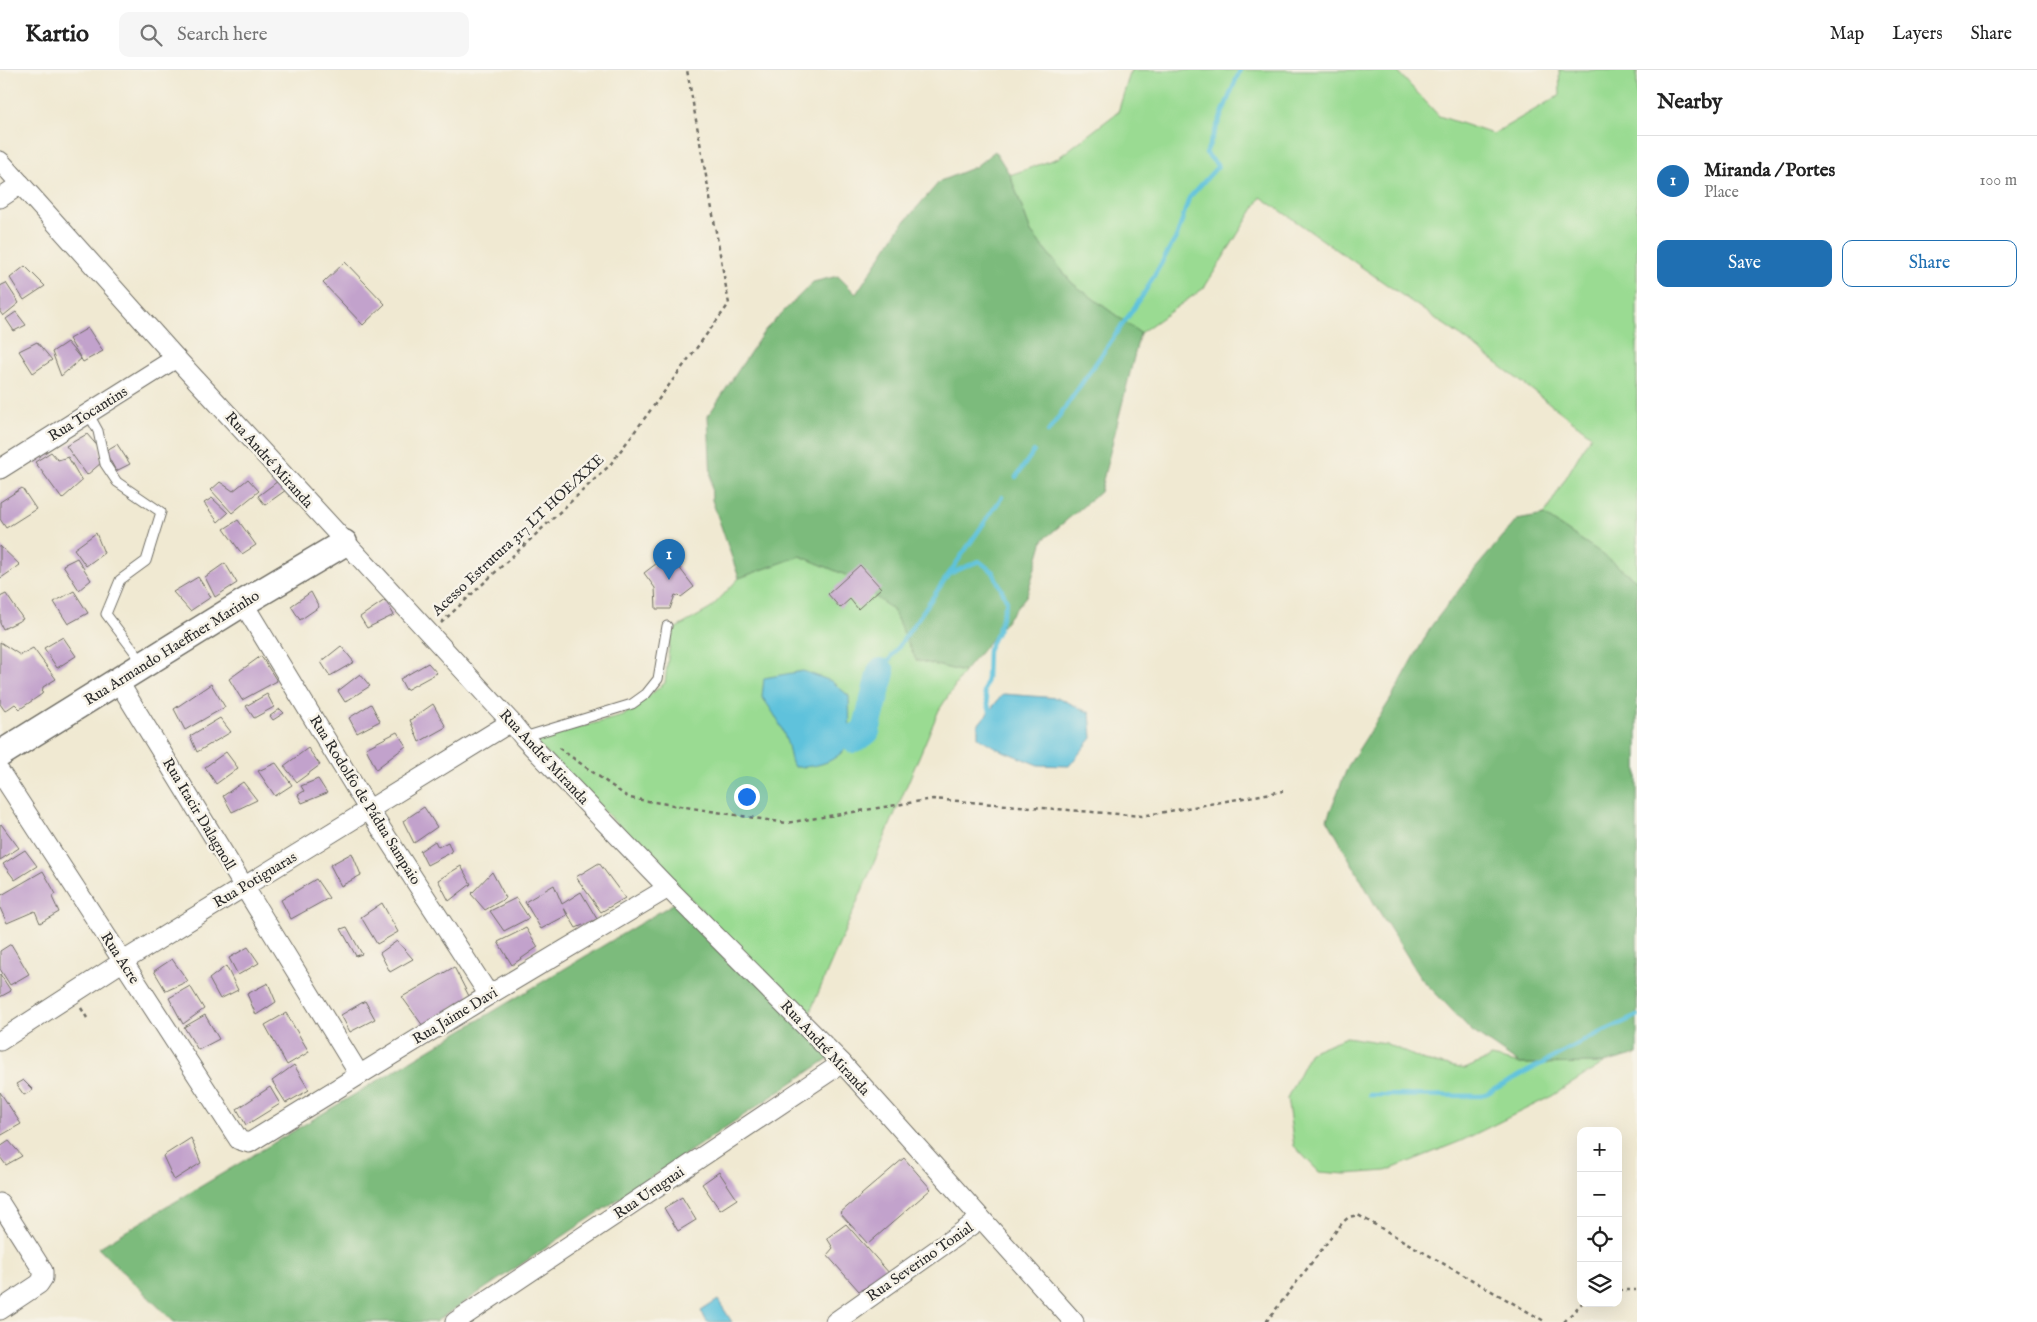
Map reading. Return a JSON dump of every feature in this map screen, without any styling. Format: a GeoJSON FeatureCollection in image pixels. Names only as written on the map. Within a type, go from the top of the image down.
{"type":"FeatureCollection","features":[{"type":"Feature","properties":{"kind":"street","name":"Rua André Miranda"},"geometry":{"type":"LineString","coordinates":[[0,161],[344,543],[511,722],[531,735],[668,888],[842,1063],[1074,1322]]}},
{"type":"Feature","properties":{"kind":"street"},"geometry":{"type":"LineString","coordinates":[[0,198],[21,184]]}},
{"type":"Feature","properties":{"kind":"street","name":"Rua Tocantins"},"geometry":{"type":"LineString","coordinates":[[0,469],[176,358]]}},
{"type":"Feature","properties":{"kind":"street","name":"Rua Armando Haeffner Marinho"},"geometry":{"type":"LineString","coordinates":[[0,754],[242,603],[344,543]]}},
{"type":"Feature","properties":{"kind":"street","name":"Rua Rodolfo de Pádua Sampaio"},"geometry":{"type":"LineString","coordinates":[[242,603],[370,810],[489,995]]}},
{"type":"Feature","properties":{"kind":"street","name":"Rua Itacir Dalagnoll"},"geometry":{"type":"LineString","coordinates":[[118,681],[359,1074]]}},
{"type":"Feature","properties":{"kind":"street","name":"Rua Potiguaras"},"geometry":{"type":"LineString","coordinates":[[0,1041],[122,962],[511,722]]}},
{"type":"Feature","properties":{"kind":"street","name":"Rua Acre"},"geometry":{"type":"LineString","coordinates":[[0,772],[238,1140],[242,1142]]}},
{"type":"Feature","properties":{"kind":"street","name":"Rua Jaime Davi"},"geometry":{"type":"LineString","coordinates":[[242,1142],[249,1143],[359,1074],[668,888]]}},
{"type":"Feature","properties":{"kind":"street","name":"Rua Uruguai"},"geometry":{"type":"LineString","coordinates":[[455,1322],[842,1063]]}},
{"type":"Feature","properties":{"kind":"street"},"geometry":{"type":"LineString","coordinates":[[0,1203],[43,1271],[43,1278],[39,1284],[0,1310]]}},
{"type":"Feature","properties":{"kind":"street","name":"Rua Severino Tonial"},"geometry":{"type":"LineString","coordinates":[[836,1322],[980,1219]]}},
{"type":"Feature","properties":{"kind":"lane"},"geometry":{"type":"LineString","coordinates":[[88,413],[98,431],[105,464],[117,482],[160,512],[146,561],[120,580],[106,614],[144,665]]}},
{"type":"Feature","properties":{"kind":"lane"},"geometry":{"type":"LineString","coordinates":[[531,735],[632,704],[646,694],[658,679],[667,626]]}},
{"type":"Feature","properties":{"kind":"path","name":"Acesso Estrutura 317 LT HOE/XXE"},"geometry":{"type":"LineString","coordinates":[[429,634],[610,465],[729,304],[687,70]]}},
{"type":"Feature","properties":{"kind":"path"},"geometry":{"type":"LineString","coordinates":[[531,735],[629,798],[786,823],[933,799],[1142,816],[1283,791]]}},
{"type":"Feature","properties":{"kind":"path"},"geometry":{"type":"LineString","coordinates":[[1266,1322],[1343,1222],[1349,1216],[1358,1215],[1546,1322]]}},
{"type":"Feature","properties":{"kind":"path"},"geometry":{"type":"LineString","coordinates":[[1622,1290],[1636,1290]]}},
{"type":"Feature","properties":{"kind":"path"},"geometry":{"type":"LineString","coordinates":[[1564,1322],[1578,1307]]}},
{"type":"Feature","properties":{"kind":"green space"},"geometry":{"type":"Polygon","coordinates":[[[1131,70],[1396,70],[1439,116],[1493,134],[1560,95],[1559,70],[1637,70],[1637,581],[1598,551],[1544,515],[1591,435],[1465,339],[1261,197],[1204,288],[1140,333],[1072,283],[1031,232],[1010,175],[1058,158],[1118,112],[1131,70]]]}},
{"type":"Feature","properties":{"kind":"green space"},"geometry":{"type":"Polygon","coordinates":[[[995,151],[1010,175],[1031,232],[1072,283],[1140,333],[1100,492],[1043,540],[1027,595],[964,672],[916,660],[893,610],[848,576],[800,556],[739,578],[712,500],[708,416],[765,330],[813,282],[838,276],[856,294],[900,227],[940,181],[975,167],[995,151]]]}},
{"type":"Feature","properties":{"kind":"green space"},"geometry":{"type":"Polygon","coordinates":[[[1544,515],[1598,551],[1637,581],[1637,1054],[1604,1063],[1520,1064],[1472,1031],[1421,978],[1374,903],[1327,819],[1348,766],[1392,697],[1432,625],[1475,569],[1517,520],[1544,515]]]}},
{"type":"Feature","properties":{"kind":"green space"},"geometry":{"type":"Polygon","coordinates":[[[800,556],[848,576],[893,610],[916,660],[964,672],[939,710],[808,1017],[533,739],[623,716],[665,683],[671,631],[710,609],[739,578],[800,556]]]}},
{"type":"Feature","properties":{"kind":"green space"},"geometry":{"type":"Polygon","coordinates":[[[686,896],[841,1050],[435,1322],[174,1322],[98,1248],[686,896]]]}},
{"type":"Feature","properties":{"kind":"green space"},"geometry":{"type":"Polygon","coordinates":[[[1346,1037],[1385,1043],[1425,1061],[1465,1069],[1492,1057],[1520,1064],[1604,1063],[1552,1096],[1461,1141],[1386,1171],[1346,1174],[1319,1172],[1294,1146],[1287,1098],[1310,1052],[1346,1037]]]}},
{"type":"Feature","properties":{"kind":"water"},"geometry":{"type":"Polygon","coordinates":[[[803,671],[831,681],[849,696],[850,738],[854,739],[841,753],[828,762],[813,766],[794,767],[782,728],[762,697],[764,678],[803,671]]]}},
{"type":"Feature","properties":{"kind":"water"},"geometry":{"type":"Polygon","coordinates":[[[1003,694],[1059,698],[1090,713],[1092,738],[1069,766],[1038,765],[998,749],[978,737],[978,725],[1003,694]]]}},
{"type":"Feature","properties":{"kind":"water"},"geometry":{"type":"Polygon","coordinates":[[[718,1300],[732,1322],[707,1322],[701,1311],[718,1300]]]}},
{"type":"Feature","properties":{"kind":"building"},"geometry":{"type":"Polygon","coordinates":[[[345,262],[385,304],[363,325],[323,283],[345,262]]]}},
{"type":"Feature","properties":{"kind":"building"},"geometry":{"type":"Polygon","coordinates":[[[25,266],[45,286],[24,300],[10,278],[25,266]]]}},
{"type":"Feature","properties":{"kind":"building"},"geometry":{"type":"Polygon","coordinates":[[[6,283],[19,303],[3,316],[0,312],[0,286],[6,283]]]}},
{"type":"Feature","properties":{"kind":"building"},"geometry":{"type":"Polygon","coordinates":[[[16,312],[26,325],[14,331],[6,319],[16,312]]]}},
{"type":"Feature","properties":{"kind":"building"},"geometry":{"type":"Polygon","coordinates":[[[88,328],[103,351],[83,362],[69,339],[88,328]]]}},
{"type":"Feature","properties":{"kind":"building"},"geometry":{"type":"Polygon","coordinates":[[[37,342],[52,360],[33,373],[19,351],[37,342]]]}},
{"type":"Feature","properties":{"kind":"building"},"geometry":{"type":"Polygon","coordinates":[[[67,342],[81,359],[61,376],[52,352],[67,342]]]}},
{"type":"Feature","properties":{"kind":"building"},"geometry":{"type":"Polygon","coordinates":[[[87,434],[100,449],[101,463],[87,475],[66,446],[87,434]]]}},
{"type":"Feature","properties":{"kind":"building"},"geometry":{"type":"Polygon","coordinates":[[[117,444],[130,464],[116,471],[105,451],[117,444]]]}},
{"type":"Feature","properties":{"kind":"building"},"geometry":{"type":"Polygon","coordinates":[[[51,452],[58,460],[68,457],[82,481],[62,499],[35,462],[51,452]]]}},
{"type":"Feature","properties":{"kind":"building"},"geometry":{"type":"Polygon","coordinates":[[[248,479],[259,491],[232,513],[211,490],[220,482],[233,491],[248,479]]]}},
{"type":"Feature","properties":{"kind":"building"},"geometry":{"type":"Polygon","coordinates":[[[278,481],[286,490],[265,505],[258,496],[278,481]]]}},
{"type":"Feature","properties":{"kind":"building"},"geometry":{"type":"Polygon","coordinates":[[[22,488],[36,509],[6,528],[0,519],[0,502],[22,488]]]}},
{"type":"Feature","properties":{"kind":"building"},"geometry":{"type":"Polygon","coordinates":[[[212,498],[228,513],[218,522],[204,503],[212,498]]]}},
{"type":"Feature","properties":{"kind":"building"},"geometry":{"type":"Polygon","coordinates":[[[238,520],[256,545],[242,554],[224,529],[238,520]]]}},
{"type":"Feature","properties":{"kind":"building"},"geometry":{"type":"Polygon","coordinates":[[[96,533],[104,553],[86,566],[74,549],[96,533]]]}},
{"type":"Feature","properties":{"kind":"building"},"geometry":{"type":"Polygon","coordinates":[[[0,546],[20,565],[1,578],[0,577],[0,546]]]}},
{"type":"Feature","properties":{"kind":"building"},"geometry":{"type":"Polygon","coordinates":[[[669,554],[694,587],[681,597],[675,595],[670,609],[656,609],[655,588],[644,573],[669,554]]]}},
{"type":"Feature","properties":{"kind":"building"},"geometry":{"type":"Polygon","coordinates":[[[77,558],[91,580],[79,590],[63,565],[77,558]]]}},
{"type":"Feature","properties":{"kind":"building"},"geometry":{"type":"Polygon","coordinates":[[[225,563],[237,583],[215,597],[205,577],[225,563]]]}},
{"type":"Feature","properties":{"kind":"building"},"geometry":{"type":"Polygon","coordinates":[[[860,565],[881,588],[858,609],[850,599],[840,608],[828,594],[860,565]]]}},
{"type":"Feature","properties":{"kind":"building"},"geometry":{"type":"Polygon","coordinates":[[[198,577],[211,597],[190,611],[173,592],[198,577]]]}},
{"type":"Feature","properties":{"kind":"building"},"geometry":{"type":"Polygon","coordinates":[[[74,591],[88,613],[68,624],[54,602],[74,591]]]}},
{"type":"Feature","properties":{"kind":"building"},"geometry":{"type":"Polygon","coordinates":[[[311,592],[319,607],[300,620],[291,606],[311,592]]]}},
{"type":"Feature","properties":{"kind":"building"},"geometry":{"type":"Polygon","coordinates":[[[6,594],[23,619],[3,629],[0,623],[0,597],[6,594]]]}},
{"type":"Feature","properties":{"kind":"building"},"geometry":{"type":"Polygon","coordinates":[[[385,600],[394,615],[367,628],[360,617],[385,600]]]}},
{"type":"Feature","properties":{"kind":"building"},"geometry":{"type":"Polygon","coordinates":[[[63,637],[76,656],[57,668],[44,648],[63,637]]]}},
{"type":"Feature","properties":{"kind":"building"},"geometry":{"type":"Polygon","coordinates":[[[0,642],[20,655],[33,648],[56,679],[43,687],[42,694],[20,709],[15,704],[5,711],[0,704],[0,642]]]}},
{"type":"Feature","properties":{"kind":"building"},"geometry":{"type":"Polygon","coordinates":[[[341,646],[354,662],[330,676],[321,662],[341,646]]]}},
{"type":"Feature","properties":{"kind":"building"},"geometry":{"type":"Polygon","coordinates":[[[261,656],[277,681],[242,700],[229,679],[261,656]]]}},
{"type":"Feature","properties":{"kind":"building"},"geometry":{"type":"Polygon","coordinates":[[[428,663],[437,673],[406,690],[400,679],[428,663]]]}},
{"type":"Feature","properties":{"kind":"building"},"geometry":{"type":"Polygon","coordinates":[[[360,674],[370,686],[345,702],[338,691],[360,674]]]}},
{"type":"Feature","properties":{"kind":"building"},"geometry":{"type":"Polygon","coordinates":[[[211,684],[225,707],[185,730],[174,709],[211,684]]]}},
{"type":"Feature","properties":{"kind":"building"},"geometry":{"type":"Polygon","coordinates":[[[267,694],[274,707],[254,718],[246,706],[267,694]]]}},
{"type":"Feature","properties":{"kind":"building"},"geometry":{"type":"Polygon","coordinates":[[[371,704],[380,721],[357,733],[349,718],[371,704]]]}},
{"type":"Feature","properties":{"kind":"building"},"geometry":{"type":"Polygon","coordinates":[[[433,704],[446,727],[419,742],[410,720],[433,704]]]}},
{"type":"Feature","properties":{"kind":"building"},"geometry":{"type":"Polygon","coordinates":[[[280,709],[284,713],[273,720],[270,716],[280,709]]]}},
{"type":"Feature","properties":{"kind":"building"},"geometry":{"type":"Polygon","coordinates":[[[220,718],[231,732],[197,752],[190,736],[220,718]]]}},
{"type":"Feature","properties":{"kind":"building"},"geometry":{"type":"Polygon","coordinates":[[[397,732],[406,746],[376,769],[366,748],[397,732]]]}},
{"type":"Feature","properties":{"kind":"building"},"geometry":{"type":"Polygon","coordinates":[[[308,748],[320,765],[297,782],[284,766],[308,748]]]}},
{"type":"Feature","properties":{"kind":"building"},"geometry":{"type":"Polygon","coordinates":[[[226,752],[238,768],[216,784],[205,767],[226,752]]]}},
{"type":"Feature","properties":{"kind":"building"},"geometry":{"type":"Polygon","coordinates":[[[276,763],[292,785],[275,796],[258,771],[276,763]]]}},
{"type":"Feature","properties":{"kind":"building"},"geometry":{"type":"Polygon","coordinates":[[[318,779],[327,793],[302,803],[298,795],[304,791],[301,786],[318,779]]]}},
{"type":"Feature","properties":{"kind":"building"},"geometry":{"type":"Polygon","coordinates":[[[243,782],[257,800],[232,812],[223,796],[243,782]]]}},
{"type":"Feature","properties":{"kind":"building"},"geometry":{"type":"Polygon","coordinates":[[[424,807],[437,827],[414,843],[403,821],[424,807]]]}},
{"type":"Feature","properties":{"kind":"building"},"geometry":{"type":"Polygon","coordinates":[[[0,825],[19,848],[0,860],[0,825]]]}},
{"type":"Feature","properties":{"kind":"building"},"geometry":{"type":"Polygon","coordinates":[[[435,841],[438,847],[448,842],[452,852],[427,865],[420,851],[435,841]]]}},
{"type":"Feature","properties":{"kind":"building"},"geometry":{"type":"Polygon","coordinates":[[[25,850],[37,866],[15,880],[3,864],[25,850]]]}},
{"type":"Feature","properties":{"kind":"building"},"geometry":{"type":"Polygon","coordinates":[[[352,853],[361,875],[341,886],[330,865],[352,853]]]}},
{"type":"Feature","properties":{"kind":"building"},"geometry":{"type":"Polygon","coordinates":[[[599,863],[625,898],[601,912],[576,877],[599,863]]]}},
{"type":"Feature","properties":{"kind":"building"},"geometry":{"type":"Polygon","coordinates":[[[461,866],[471,884],[449,901],[438,880],[461,866]]]}},
{"type":"Feature","properties":{"kind":"building"},"geometry":{"type":"Polygon","coordinates":[[[43,871],[56,894],[52,897],[59,912],[40,923],[35,911],[7,923],[0,908],[0,896],[43,871]]]}},
{"type":"Feature","properties":{"kind":"building"},"geometry":{"type":"Polygon","coordinates":[[[492,872],[506,898],[485,910],[471,894],[492,872]]]}},
{"type":"Feature","properties":{"kind":"building"},"geometry":{"type":"Polygon","coordinates":[[[316,879],[329,898],[291,919],[281,900],[316,879]]]}},
{"type":"Feature","properties":{"kind":"building"},"geometry":{"type":"Polygon","coordinates":[[[554,885],[562,904],[581,892],[597,919],[576,928],[564,908],[567,915],[541,929],[525,902],[554,885]]]}},
{"type":"Feature","properties":{"kind":"building"},"geometry":{"type":"Polygon","coordinates":[[[516,898],[529,918],[504,931],[490,911],[516,898]]]}},
{"type":"Feature","properties":{"kind":"building"},"geometry":{"type":"Polygon","coordinates":[[[382,903],[398,932],[377,944],[361,917],[382,903]]]}},
{"type":"Feature","properties":{"kind":"building"},"geometry":{"type":"Polygon","coordinates":[[[347,927],[362,954],[356,956],[341,929],[347,927]]]}},
{"type":"Feature","properties":{"kind":"building"},"geometry":{"type":"Polygon","coordinates":[[[526,928],[538,947],[512,965],[498,942],[526,928]]]}},
{"type":"Feature","properties":{"kind":"building"},"geometry":{"type":"Polygon","coordinates":[[[397,941],[413,959],[390,972],[380,953],[397,941]]]}},
{"type":"Feature","properties":{"kind":"building"},"geometry":{"type":"Polygon","coordinates":[[[11,944],[29,974],[10,985],[0,969],[0,951],[11,944]]]}},
{"type":"Feature","properties":{"kind":"building"},"geometry":{"type":"Polygon","coordinates":[[[248,947],[259,963],[238,975],[229,958],[248,947]]]}},
{"type":"Feature","properties":{"kind":"building"},"geometry":{"type":"Polygon","coordinates":[[[172,959],[188,981],[166,991],[154,971],[172,959]]]}},
{"type":"Feature","properties":{"kind":"building"},"geometry":{"type":"Polygon","coordinates":[[[226,966],[238,990],[220,999],[209,979],[226,966]]]}},
{"type":"Feature","properties":{"kind":"building"},"geometry":{"type":"Polygon","coordinates":[[[454,967],[470,998],[423,1026],[402,997],[454,967]]]}},
{"type":"Feature","properties":{"kind":"building"},"geometry":{"type":"Polygon","coordinates":[[[0,974],[11,991],[0,997],[0,974]]]}},
{"type":"Feature","properties":{"kind":"building"},"geometry":{"type":"Polygon","coordinates":[[[268,983],[276,1002],[256,1015],[247,994],[268,983]]]}},
{"type":"Feature","properties":{"kind":"building"},"geometry":{"type":"Polygon","coordinates":[[[190,986],[204,1009],[183,1024],[169,998],[190,986]]]}},
{"type":"Feature","properties":{"kind":"building"},"geometry":{"type":"Polygon","coordinates":[[[365,1001],[375,1019],[350,1032],[341,1015],[365,1001]]]}},
{"type":"Feature","properties":{"kind":"building"},"geometry":{"type":"Polygon","coordinates":[[[286,1013],[309,1052],[287,1065],[265,1025],[286,1013]]]}},
{"type":"Feature","properties":{"kind":"building"},"geometry":{"type":"Polygon","coordinates":[[[205,1015],[219,1039],[198,1050],[184,1027],[205,1015]]]}},
{"type":"Feature","properties":{"kind":"building"},"geometry":{"type":"Polygon","coordinates":[[[294,1065],[309,1090],[286,1103],[272,1081],[294,1065]]]}},
{"type":"Feature","properties":{"kind":"building"},"geometry":{"type":"Polygon","coordinates":[[[23,1080],[33,1090],[24,1095],[16,1084],[23,1080]]]}},
{"type":"Feature","properties":{"kind":"building"},"geometry":{"type":"Polygon","coordinates":[[[270,1087],[280,1104],[246,1125],[237,1109],[270,1087]]]}},
{"type":"Feature","properties":{"kind":"building"},"geometry":{"type":"Polygon","coordinates":[[[0,1092],[21,1124],[0,1136],[0,1092]]]}},
{"type":"Feature","properties":{"kind":"building"},"geometry":{"type":"Polygon","coordinates":[[[191,1138],[201,1163],[174,1180],[163,1156],[191,1138]]]}},
{"type":"Feature","properties":{"kind":"building"},"geometry":{"type":"Polygon","coordinates":[[[9,1141],[22,1156],[6,1165],[0,1157],[0,1147],[9,1141]]]}},
{"type":"Feature","properties":{"kind":"building"},"geometry":{"type":"Polygon","coordinates":[[[904,1158],[931,1189],[868,1244],[840,1213],[904,1158]]]}},
{"type":"Feature","properties":{"kind":"building"},"geometry":{"type":"Polygon","coordinates":[[[719,1172],[737,1199],[720,1210],[702,1184],[719,1172]]]}},
{"type":"Feature","properties":{"kind":"building"},"geometry":{"type":"Polygon","coordinates":[[[682,1197],[696,1220],[678,1231],[664,1208],[682,1197]]]}},
{"type":"Feature","properties":{"kind":"building"},"geometry":{"type":"Polygon","coordinates":[[[846,1224],[890,1274],[859,1291],[827,1255],[833,1248],[827,1238],[846,1224]]]}},
{"type":"Feature","properties":{"kind":"waterway"},"geometry":{"type":"LineString","coordinates":[[1048,432],[1143,295],[1177,236],[1189,198],[1218,166],[1206,153],[1240,70]]}},
{"type":"Feature","properties":{"kind":"waterway"},"geometry":{"type":"LineString","coordinates":[[1016,477],[1034,451]]}},
{"type":"Feature","properties":{"kind":"waterway"},"geometry":{"type":"LineString","coordinates":[[881,672],[1002,497]]}},
{"type":"Feature","properties":{"kind":"waterway"},"geometry":{"type":"LineString","coordinates":[[949,574],[979,561],[993,572],[1007,601],[998,630],[988,650],[987,678],[984,692],[990,711]]}},
{"type":"Feature","properties":{"kind":"waterway"},"geometry":{"type":"LineString","coordinates":[[854,739],[866,731],[881,672]]}},
{"type":"Feature","properties":{"kind":"waterway"},"geometry":{"type":"LineString","coordinates":[[1370,1095],[1482,1096],[1589,1038],[1637,1016]]}},
{"type":"Feature","properties":{"kind":"place","name":"Miranda / Portes"},"geometry":{"type":"Point","coordinates":[669,580]}}]}
